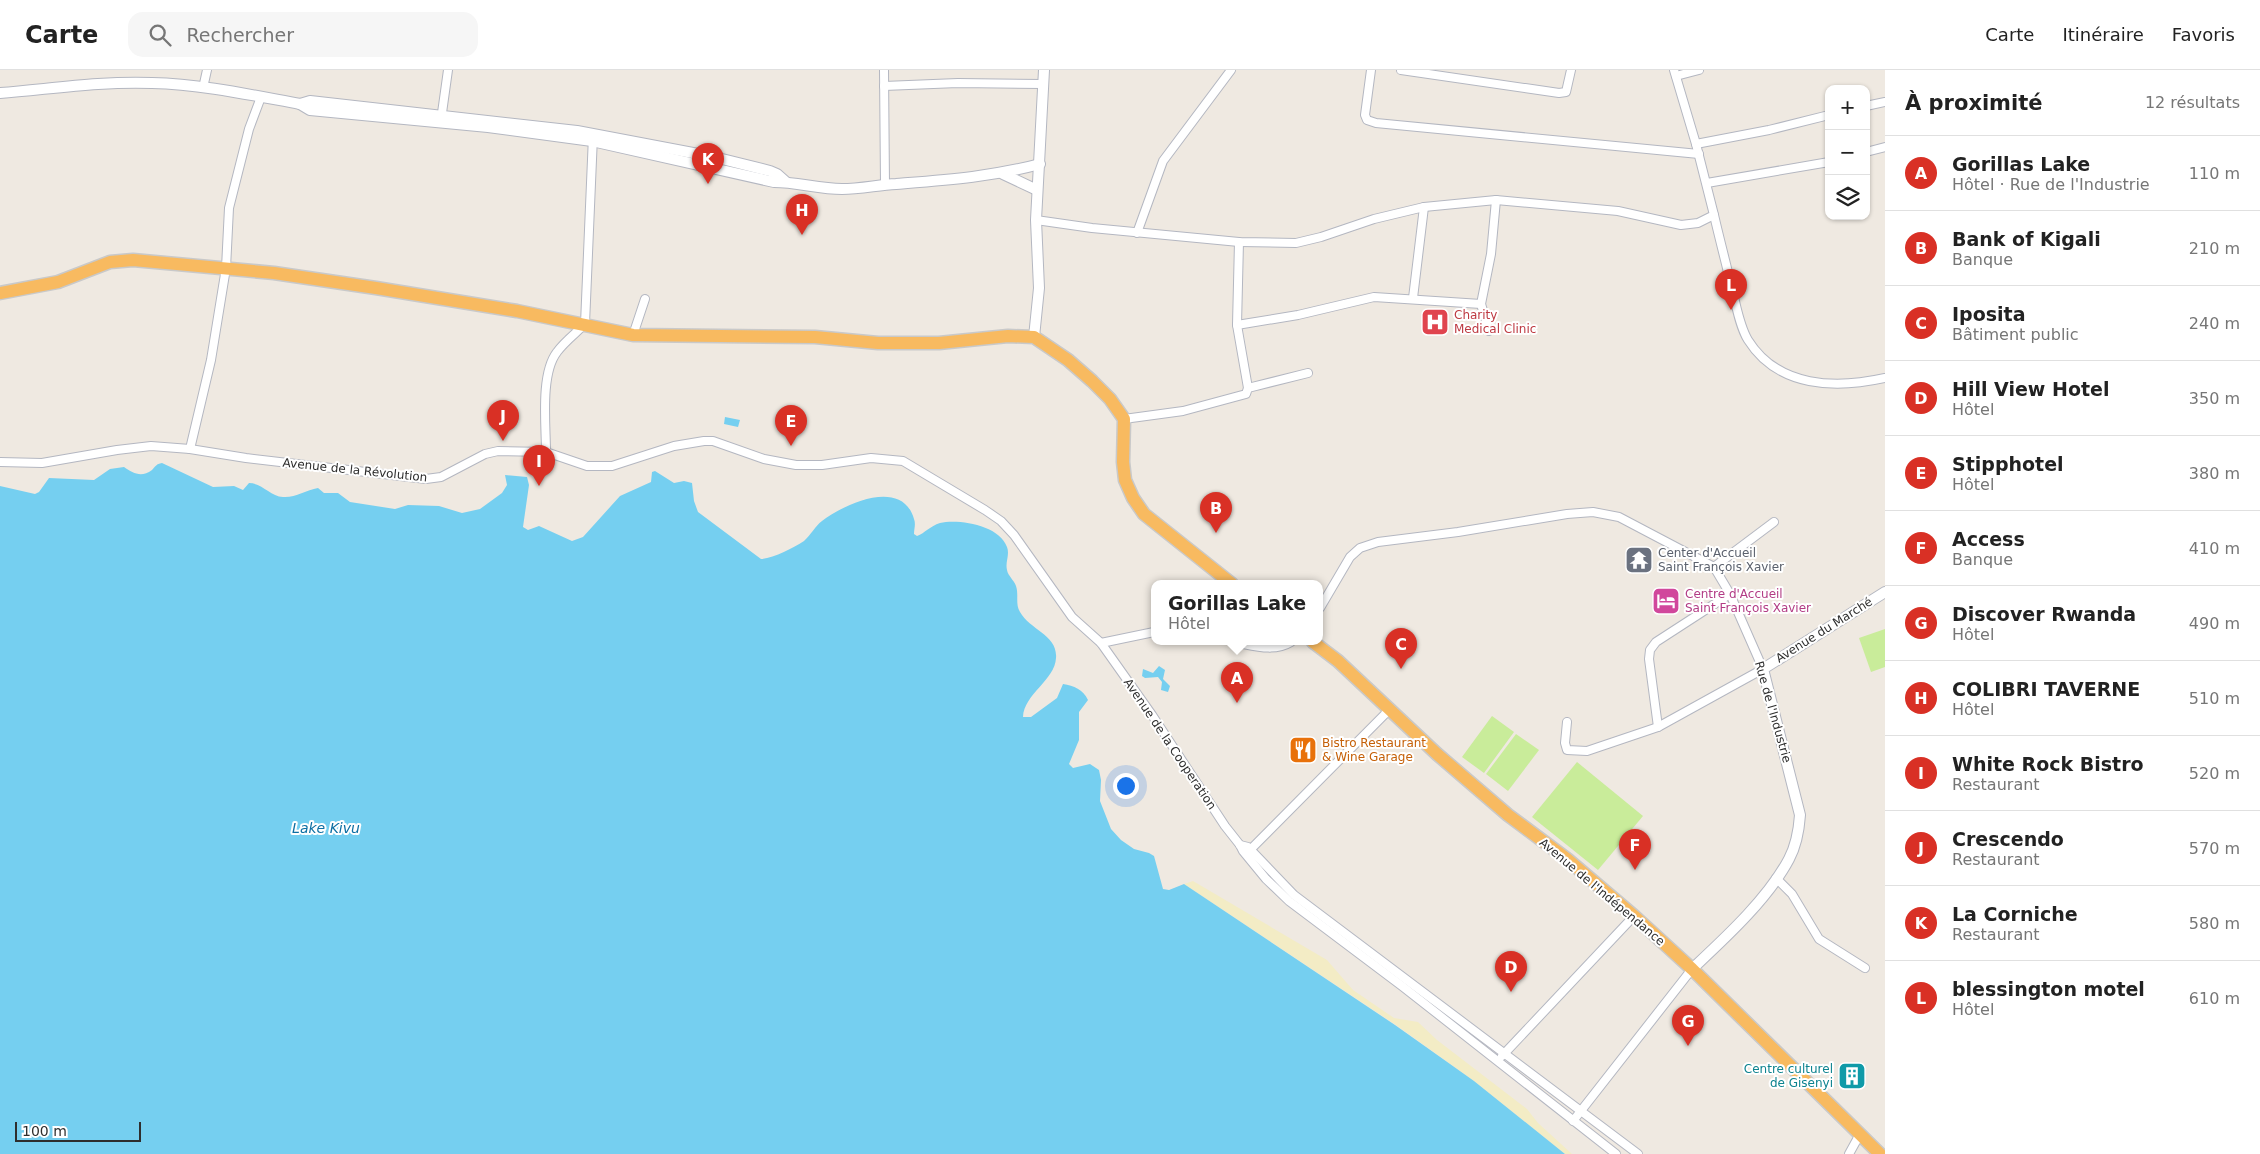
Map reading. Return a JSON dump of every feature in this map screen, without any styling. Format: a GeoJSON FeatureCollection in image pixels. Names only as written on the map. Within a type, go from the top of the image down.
{"type":"FeatureCollection","features":[{"type":"Feature","properties":{"kind":"highway"},"geometry":{"type":"LineString","coordinates":[[0,293],[58,282],[110,262],[132,260],[274,273],[470,303],[585,324],[633,335],[815,337],[878,342],[939,343],[1008,336],[1034,337],[1068,360],[1092,381],[1110,399],[1124,419],[1123,462],[1126,480],[1133,498],[1144,514],[1227,580]]}},
{"type":"Feature","properties":{"kind":"highway","name":"Avenue de l'Indépendance"},"geometry":{"type":"LineString","coordinates":[[1317,645],[1338,661],[1389,710],[1501,809],[1567,859],[1634,916],[1692,969],[1880,1154]]}},
{"type":"Feature","properties":{"kind":"street"},"geometry":{"type":"LineString","coordinates":[[203,88],[207,70]]}},
{"type":"Feature","properties":{"kind":"street"},"geometry":{"type":"LineString","coordinates":[[442,118],[448,70]]}},
{"type":"Feature","properties":{"kind":"street"},"geometry":{"type":"LineString","coordinates":[[884,70],[885,185]]}},
{"type":"Feature","properties":{"kind":"street"},"geometry":{"type":"LineString","coordinates":[[1034,337],[1039,288],[1036,220],[1044,70]]}},
{"type":"Feature","properties":{"kind":"street"},"geometry":{"type":"LineString","coordinates":[[1138,233],[1163,161],[1231,70]]}},
{"type":"Feature","properties":{"kind":"street"},"geometry":{"type":"LineString","coordinates":[[1371,70],[1365,115],[1367,120],[1376,123],[1698,154]]}},
{"type":"Feature","properties":{"kind":"street"},"geometry":{"type":"LineString","coordinates":[[1401,70],[1559,93],[1566,92],[1571,70]]}},
{"type":"Feature","properties":{"kind":"street"},"geometry":{"type":"LineString","coordinates":[[1699,70],[1675,73],[1707,183],[1739,318],[1747,339],[1762,359],[1781,373],[1808,381],[1851,383],[1885,378]]}},
{"type":"Feature","properties":{"kind":"street"},"geometry":{"type":"LineString","coordinates":[[0,93],[96,84],[153,83],[203,88],[300,104],[310,110],[353,110],[442,118],[592,137],[713,162],[774,182],[786,182],[819,188],[844,189],[1003,174],[1040,164]]}},
{"type":"Feature","properties":{"kind":"street"},"geometry":{"type":"LineString","coordinates":[[884,86],[958,83],[1043,84]]}},
{"type":"Feature","properties":{"kind":"street"},"geometry":{"type":"LineString","coordinates":[[190,449],[211,360],[226,268],[229,208],[250,129],[261,97]]}},
{"type":"Feature","properties":{"kind":"street"},"geometry":{"type":"LineString","coordinates":[[1870,105],[1885,102]]}},
{"type":"Feature","properties":{"kind":"street"},"geometry":{"type":"LineString","coordinates":[[1696,144],[1769,130],[1825,116]]}},
{"type":"Feature","properties":{"kind":"street"},"geometry":{"type":"LineString","coordinates":[[546,452],[547,381],[552,361],[556,352],[585,324],[592,137]]}},
{"type":"Feature","properties":{"kind":"street"},"geometry":{"type":"LineString","coordinates":[[1870,151],[1885,146]]}},
{"type":"Feature","properties":{"kind":"street"},"geometry":{"type":"LineString","coordinates":[[1707,183],[1825,163]]}},
{"type":"Feature","properties":{"kind":"street"},"geometry":{"type":"LineString","coordinates":[[1003,174],[1038,190]]}},
{"type":"Feature","properties":{"kind":"street"},"geometry":{"type":"LineString","coordinates":[[1036,220],[1138,233],[1239,242],[1296,243],[1321,237],[1374,219],[1424,207],[1496,200],[1618,211],[1681,225],[1698,223],[1714,215]]}},
{"type":"Feature","properties":{"kind":"street"},"geometry":{"type":"LineString","coordinates":[[1489,331],[1481,304],[1491,254],[1496,200]]}},
{"type":"Feature","properties":{"kind":"street"},"geometry":{"type":"LineString","coordinates":[[1413,298],[1424,207]]}},
{"type":"Feature","properties":{"kind":"street"},"geometry":{"type":"LineString","coordinates":[[1124,419],[1183,411],[1246,394],[1248,388],[1238,326],[1239,242]]}},
{"type":"Feature","properties":{"kind":"street"},"geometry":{"type":"LineString","coordinates":[[1238,326],[1298,315],[1374,297],[1413,298],[1481,304]]}},
{"type":"Feature","properties":{"kind":"street"},"geometry":{"type":"LineString","coordinates":[[633,335],[645,299]]}},
{"type":"Feature","properties":{"kind":"street"},"geometry":{"type":"LineString","coordinates":[[1248,388],[1308,373]]}},
{"type":"Feature","properties":{"kind":"street","name":"Avenue de la Révolution"},"geometry":{"type":"LineString","coordinates":[[0,462],[42,464],[117,450],[151,446],[190,449],[246,458],[426,479],[441,477],[492,452],[546,452],[587,466],[612,466],[674,446],[713,441],[764,459],[796,465],[822,465],[871,458],[903,461],[915,466],[1001,521],[1019,542],[1072,617],[1101,643]]}},
{"type":"Feature","properties":{"kind":"street"},"geometry":{"type":"LineString","coordinates":[[1323,603],[1350,557],[1360,548],[1378,542],[1458,532],[1567,514],[1593,512],[1619,517],[1714,567],[1774,522]]}},
{"type":"Feature","properties":{"kind":"street","name":"Rue de l'Industrie"},"geometry":{"type":"LineString","coordinates":[[1692,969],[1723,940],[1776,878],[1789,858],[1799,830],[1800,815],[1763,669],[1730,594],[1714,567]]}},
{"type":"Feature","properties":{"kind":"street","name":"Avenue du Marché"},"geometry":{"type":"LineString","coordinates":[[1763,669],[1885,592]]}},
{"type":"Feature","properties":{"kind":"street"},"geometry":{"type":"LineString","coordinates":[[1658,727],[1649,659],[1650,650],[1656,642],[1730,594]]}},
{"type":"Feature","properties":{"kind":"street"},"geometry":{"type":"LineString","coordinates":[[1101,643],[1151,633]]}},
{"type":"Feature","properties":{"kind":"street","name":"Avenue de la Cooperation"},"geometry":{"type":"LineString","coordinates":[[1101,643],[1152,715],[1225,826],[1240,845],[1292,898]]}},
{"type":"Feature","properties":{"kind":"street"},"geometry":{"type":"LineString","coordinates":[[1249,645],[1272,649],[1287,645]]}},
{"type":"Feature","properties":{"kind":"street"},"geometry":{"type":"LineString","coordinates":[[1567,722],[1565,744],[1567,750],[1587,751],[1658,727],[1763,669]]}},
{"type":"Feature","properties":{"kind":"street"},"geometry":{"type":"LineString","coordinates":[[1248,852],[1389,710]]}},
{"type":"Feature","properties":{"kind":"street"},"geometry":{"type":"LineString","coordinates":[[1776,878],[1792,894],[1819,939],[1865,968]]}},
{"type":"Feature","properties":{"kind":"street"},"geometry":{"type":"LineString","coordinates":[[1292,898],[1351,937],[1638,1154]]}},
{"type":"Feature","properties":{"kind":"street"},"geometry":{"type":"LineString","coordinates":[[1292,898],[1345,944],[1402,986],[1616,1154]]}},
{"type":"Feature","properties":{"kind":"street"},"geometry":{"type":"LineString","coordinates":[[1498,1062],[1634,916]]}},
{"type":"Feature","properties":{"kind":"street"},"geometry":{"type":"LineString","coordinates":[[1345,944],[1351,937]]}},
{"type":"Feature","properties":{"kind":"street"},"geometry":{"type":"LineString","coordinates":[[1572,1121],[1692,969]]}},
{"type":"Feature","properties":{"kind":"street"},"geometry":{"type":"LineString","coordinates":[[1402,986],[1407,979]]}},
{"type":"Feature","properties":{"kind":"street"},"geometry":{"type":"LineString","coordinates":[[1849,1154],[1860,1134]]}},
{"type":"Feature","properties":{"kind":"sand"},"geometry":{"type":"Polygon","coordinates":[[[1193,881],[1327,960],[1353,990],[1394,1018],[1418,1022],[1437,1040],[1527,1109],[1538,1123],[1572,1154],[1565,1154],[1474,1081],[1396,1025],[1184,884],[1193,881]]]}},
{"type":"Feature","properties":{"kind":"green space"},"geometry":{"type":"Polygon","coordinates":[[[1885,629],[1885,667],[1871,672],[1859,638],[1885,629]]]}},
{"type":"Feature","properties":{"kind":"green space"},"geometry":{"type":"Polygon","coordinates":[[[1492,716],[1514,732],[1484,773],[1462,757],[1492,716]]]}},
{"type":"Feature","properties":{"kind":"green space"},"geometry":{"type":"Polygon","coordinates":[[[1516,734],[1539,750],[1508,791],[1486,774],[1516,734]]]}},
{"type":"Feature","properties":{"kind":"green space"},"geometry":{"type":"Polygon","coordinates":[[[1577,762],[1643,816],[1598,870],[1532,817],[1577,762]]]}},
{"type":"Feature","properties":{"kind":"water"},"geometry":{"type":"Polygon","coordinates":[[[725,417],[740,420],[738,427],[724,424],[725,417]]]}},
{"type":"Feature","properties":{"kind":"water","name":"Lake Kivu"},"geometry":{"type":"Polygon","coordinates":[[[162,463],[213,487],[234,486],[243,490],[249,483],[283,497],[318,488],[324,493],[338,493],[350,502],[395,509],[408,505],[439,506],[462,513],[480,509],[502,493],[507,485],[505,475],[527,477],[529,485],[523,527],[528,530],[539,526],[572,541],[583,537],[620,496],[651,482],[652,472],[655,471],[674,483],[684,481],[692,483],[694,501],[698,512],[761,559],[777,555],[794,547],[804,541],[820,523],[832,514],[872,498],[898,499],[908,506],[914,519],[914,534],[917,536],[936,524],[948,522],[978,525],[996,533],[1003,539],[1007,547],[1007,570],[1016,586],[1020,612],[1030,624],[1048,638],[1055,650],[1056,658],[1051,673],[1028,701],[1023,717],[1031,717],[1057,698],[1063,684],[1074,687],[1084,693],[1088,700],[1079,712],[1079,740],[1069,764],[1073,768],[1090,764],[1099,770],[1101,780],[1100,801],[1111,829],[1121,840],[1134,849],[1154,856],[1163,889],[1169,890],[1184,884],[1395,1025],[1474,1081],[1565,1154],[0,1154],[0,486],[35,494],[39,492],[49,478],[94,480],[110,469],[124,467],[134,473],[144,474],[162,463]]]}},
{"type":"Feature","properties":{"kind":"water"},"geometry":{"type":"Polygon","coordinates":[[[1159,666],[1165,670],[1163,679],[1170,686],[1168,692],[1161,690],[1162,682],[1158,677],[1145,678],[1142,676],[1143,669],[1153,673],[1159,666]]]}},
{"type":"Feature","properties":{"kind":"place","name":"La Corniche"},"geometry":{"type":"Point","coordinates":[708,184]}},
{"type":"Feature","properties":{"kind":"place","name":"COLIBRI TAVERNE"},"geometry":{"type":"Point","coordinates":[802,235]}},
{"type":"Feature","properties":{"kind":"place","name":"blessington motel"},"geometry":{"type":"Point","coordinates":[1731,310]}},
{"type":"Feature","properties":{"kind":"place","name":"Charity Medical Clinic"},"geometry":{"type":"Point","coordinates":[1435,322]}},
{"type":"Feature","properties":{"kind":"place","name":"Crescendo"},"geometry":{"type":"Point","coordinates":[503,441]}},
{"type":"Feature","properties":{"kind":"place","name":"Stipphotel"},"geometry":{"type":"Point","coordinates":[791,446]}},
{"type":"Feature","properties":{"kind":"place","name":"White Rock Bistro"},"geometry":{"type":"Point","coordinates":[539,486]}},
{"type":"Feature","properties":{"kind":"place","name":"Bank of Kigali"},"geometry":{"type":"Point","coordinates":[1216,533]}},
{"type":"Feature","properties":{"kind":"place","name":"Center d'Accueil Saint François Xavier"},"geometry":{"type":"Point","coordinates":[1639,560]}},
{"type":"Feature","properties":{"kind":"place","name":"Centre d'Accueil Saint François Xavier"},"geometry":{"type":"Point","coordinates":[1666,601]}},
{"type":"Feature","properties":{"kind":"place","name":"Iposita"},"geometry":{"type":"Point","coordinates":[1401,669]}},
{"type":"Feature","properties":{"kind":"place","name":"Gorillas Lake"},"geometry":{"type":"Point","coordinates":[1237,703]}},
{"type":"Feature","properties":{"kind":"place","name":"Bistro Restaurant & Wine Garage"},"geometry":{"type":"Point","coordinates":[1303,750]}},
{"type":"Feature","properties":{"kind":"place","name":"Access"},"geometry":{"type":"Point","coordinates":[1635,870]}},
{"type":"Feature","properties":{"kind":"place","name":"Hill View Hotel"},"geometry":{"type":"Point","coordinates":[1511,992]}},
{"type":"Feature","properties":{"kind":"place","name":"Discover Rwanda"},"geometry":{"type":"Point","coordinates":[1688,1046]}},
{"type":"Feature","properties":{"kind":"place","name":"Centre culturel de Gisenyi"},"geometry":{"type":"Point","coordinates":[1852,1076]}}]}
